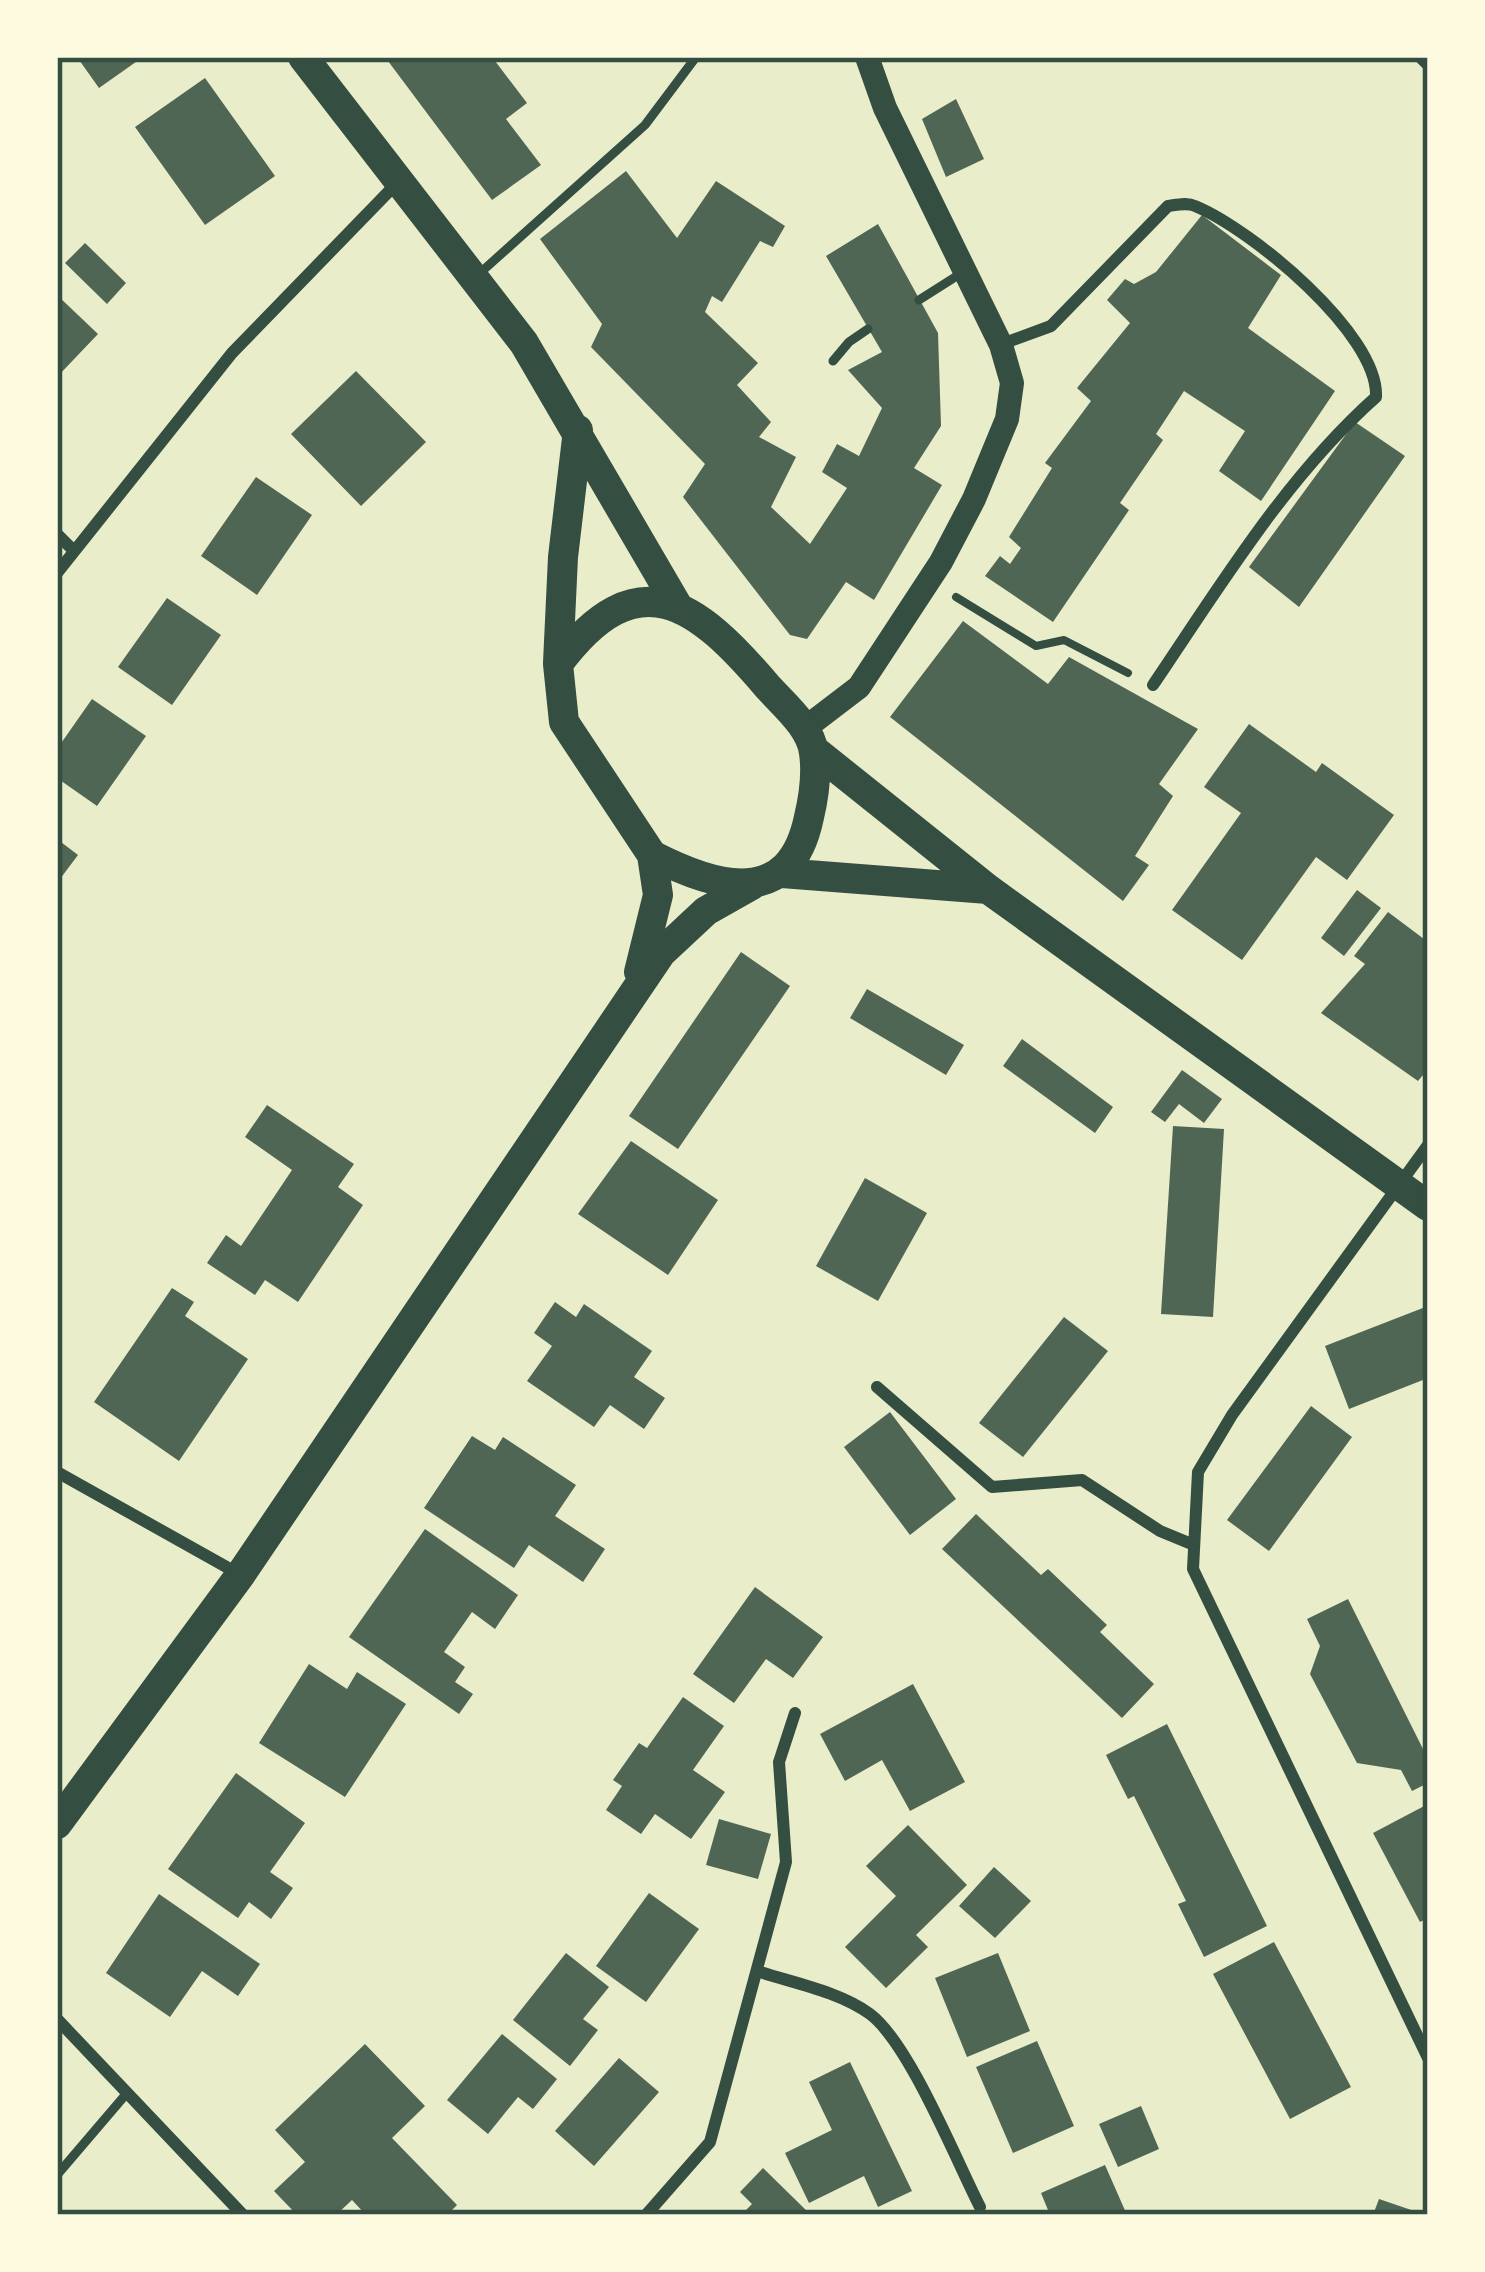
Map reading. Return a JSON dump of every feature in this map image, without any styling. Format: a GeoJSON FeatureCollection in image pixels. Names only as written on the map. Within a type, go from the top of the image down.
{"type":"FeatureCollection","features":[{"type":"Feature","properties":{"kind":"main road"},"geometry":{"type":"LineString","coordinates":[[782,873],[805,835],[814,792],[809,739],[859,687],[929,581],[974,499],[1006,419],[1012,383],[1001,345],[885,108],[867,57]]}},
{"type":"Feature","properties":{"kind":"main road"},"geometry":{"type":"LineString","coordinates":[[309,59],[476,277],[578,430],[677,605]]}},
{"type":"Feature","properties":{"kind":"main road"},"geometry":{"type":"LineString","coordinates":[[578,430],[562,557],[558,664],[564,722],[652,855],[658,895],[626,1012]]}},
{"type":"Feature","properties":{"kind":"main road"},"geometry":{"type":"LineString","coordinates":[[558,664],[588,623],[632,604],[677,605],[718,628],[809,739],[988,890],[1043,924],[1428,1206]]}},
{"type":"Feature","properties":{"kind":"main road"},"geometry":{"type":"LineString","coordinates":[[652,855],[700,880],[752,884]]}},
{"type":"Feature","properties":{"kind":"main road"},"geometry":{"type":"LineString","coordinates":[[57,1823],[241,1574],[626,1012],[661,953],[706,911],[782,873],[988,890]]}},
{"type":"Feature","properties":{"kind":"street"},"geometry":{"type":"LineString","coordinates":[[1420,57],[1428,65]]}},
{"type":"Feature","properties":{"kind":"street"},"geometry":{"type":"LineString","coordinates":[[57,573],[232,353],[362,213],[401,179]]}},
{"type":"Feature","properties":{"kind":"street"},"geometry":{"type":"LineString","coordinates":[[1001,345],[1051,326],[1168,206],[1192,203],[1288,268],[1364,350],[1377,375],[1376,397],[1342,427],[1254,538],[1153,685]]}},
{"type":"Feature","properties":{"kind":"street"},"geometry":{"type":"LineString","coordinates":[[57,534],[74,551]]}},
{"type":"Feature","properties":{"kind":"street"},"geometry":{"type":"LineString","coordinates":[[1428,1144],[1232,1414],[1198,1472],[1193,1569],[1428,2058]]}},
{"type":"Feature","properties":{"kind":"street"},"geometry":{"type":"LineString","coordinates":[[877,1387],[992,1487],[1082,1480],[1160,1531],[1194,1545]]}},
{"type":"Feature","properties":{"kind":"street"},"geometry":{"type":"LineString","coordinates":[[57,1472],[241,1574]]}},
{"type":"Feature","properties":{"kind":"street"},"geometry":{"type":"LineString","coordinates":[[646,2215],[710,2142],[786,1862],[779,1762],[795,1713]]}},
{"type":"Feature","properties":{"kind":"street"},"geometry":{"type":"LineString","coordinates":[[757,1971],[847,2000],[874,2016],[907,2063],[980,2207]]}},
{"type":"Feature","properties":{"kind":"street"},"geometry":{"type":"LineString","coordinates":[[57,2019],[243,2215]]}},
{"type":"Feature","properties":{"kind":"lane"},"geometry":{"type":"LineString","coordinates":[[476,277],[645,125],[696,57]]}},
{"type":"Feature","properties":{"kind":"lane"},"geometry":{"type":"LineString","coordinates":[[919,300],[966,270]]}},
{"type":"Feature","properties":{"kind":"lane"},"geometry":{"type":"LineString","coordinates":[[833,361],[868,329]]}},
{"type":"Feature","properties":{"kind":"lane"},"geometry":{"type":"LineString","coordinates":[[57,2175],[127,2093]]}},
{"type":"Feature","properties":{"kind":"path"},"geometry":{"type":"LineString","coordinates":[[929,581],[1036,646],[1064,640],[1153,685]]}},
{"type":"Feature","properties":{"kind":"building"},"geometry":{"type":"Polygon","coordinates":[[[77,57],[143,57],[99,88],[77,57]]]}},
{"type":"Feature","properties":{"kind":"building"},"geometry":{"type":"Polygon","coordinates":[[[385,57],[492,57],[527,103],[506,119],[541,165],[492,200],[385,57]]]}},
{"type":"Feature","properties":{"kind":"building"},"geometry":{"type":"Polygon","coordinates":[[[205,78],[275,176],[205,225],[135,127],[205,78]]]}},
{"type":"Feature","properties":{"kind":"building"},"geometry":{"type":"Polygon","coordinates":[[[956,99],[984,159],[946,177],[922,119],[956,99]]]}},
{"type":"Feature","properties":{"kind":"building"},"geometry":{"type":"Polygon","coordinates":[[[626,171],[677,238],[716,181],[785,226],[773,247],[760,241],[722,302],[712,296],[705,312],[758,363],[737,385],[771,422],[759,437],[796,457],[771,507],[810,544],[847,488],[822,472],[837,444],[859,456],[882,408],[848,370],[882,352],[826,256],[878,224],[938,333],[941,426],[914,468],[942,485],[874,600],[846,582],[807,639],[790,635],[683,497],[705,464],[591,347],[602,324],[540,239],[626,171]]]}},
{"type":"Feature","properties":{"kind":"building"},"geometry":{"type":"Polygon","coordinates":[[[1202,215],[1281,275],[1248,328],[1335,391],[1261,501],[1219,471],[1245,431],[1184,391],[1156,434],[1163,440],[1120,503],[1129,510],[1053,622],[985,576],[1000,556],[1010,564],[1021,548],[1009,537],[1052,468],[1045,463],[1091,401],[1077,388],[1130,323],[1107,300],[1125,279],[1134,284],[1156,272],[1202,215]]]}},
{"type":"Feature","properties":{"kind":"building"},"geometry":{"type":"Polygon","coordinates":[[[85,243],[126,283],[107,304],[65,263],[85,243]]]}},
{"type":"Feature","properties":{"kind":"building"},"geometry":{"type":"Polygon","coordinates":[[[57,295],[98,334],[57,377],[57,295]]]}},
{"type":"Feature","properties":{"kind":"building"},"geometry":{"type":"Polygon","coordinates":[[[356,371],[426,442],[361,506],[291,434],[356,371]]]}},
{"type":"Feature","properties":{"kind":"building"},"geometry":{"type":"Polygon","coordinates":[[[1355,422],[1405,456],[1299,607],[1249,567],[1355,422]]]}},
{"type":"Feature","properties":{"kind":"building"},"geometry":{"type":"Polygon","coordinates":[[[256,477],[312,515],[257,595],[201,556],[256,477]]]}},
{"type":"Feature","properties":{"kind":"building"},"geometry":{"type":"Polygon","coordinates":[[[167,598],[221,635],[172,705],[118,667],[167,598]]]}},
{"type":"Feature","properties":{"kind":"building"},"geometry":{"type":"Polygon","coordinates":[[[963,621],[1048,684],[1069,657],[1198,729],[1159,784],[1173,796],[1135,856],[1149,865],[1123,901],[890,717],[963,621]]]}},
{"type":"Feature","properties":{"kind":"building"},"geometry":{"type":"Polygon","coordinates":[[[92,699],[146,736],[97,806],[57,778],[57,749],[92,699]]]}},
{"type":"Feature","properties":{"kind":"building"},"geometry":{"type":"Polygon","coordinates":[[[1249,724],[1316,772],[1322,763],[1394,815],[1347,880],[1316,857],[1242,960],[1172,910],[1241,813],[1204,787],[1249,724]]]}},
{"type":"Feature","properties":{"kind":"building"},"geometry":{"type":"Polygon","coordinates":[[[57,839],[78,855],[57,883],[57,839]]]}},
{"type":"Feature","properties":{"kind":"building"},"geometry":{"type":"Polygon","coordinates":[[[1357,890],[1381,908],[1344,956],[1321,938],[1357,890]]]}},
{"type":"Feature","properties":{"kind":"building"},"geometry":{"type":"Polygon","coordinates":[[[1388,912],[1428,942],[1428,1069],[1418,1081],[1321,1013],[1365,964],[1354,956],[1388,912]]]}},
{"type":"Feature","properties":{"kind":"building"},"geometry":{"type":"Polygon","coordinates":[[[741,952],[790,986],[678,1149],[629,1116],[741,952]]]}},
{"type":"Feature","properties":{"kind":"building"},"geometry":{"type":"Polygon","coordinates":[[[867,989],[964,1045],[946,1075],[850,1018],[867,989]]]}},
{"type":"Feature","properties":{"kind":"building"},"geometry":{"type":"Polygon","coordinates":[[[1022,1039],[1113,1107],[1095,1133],[1003,1066],[1022,1039]]]}},
{"type":"Feature","properties":{"kind":"building"},"geometry":{"type":"Polygon","coordinates":[[[1182,1070],[1222,1099],[1204,1123],[1179,1104],[1165,1122],[1151,1112],[1182,1070]]]}},
{"type":"Feature","properties":{"kind":"building"},"geometry":{"type":"Polygon","coordinates":[[[267,1105],[354,1164],[338,1187],[363,1205],[298,1302],[265,1280],[255,1295],[207,1263],[226,1235],[241,1246],[292,1170],[245,1137],[267,1105]]]}},
{"type":"Feature","properties":{"kind":"building"},"geometry":{"type":"Polygon","coordinates":[[[1173,1126],[1224,1129],[1213,1317],[1161,1314],[1173,1126]]]}},
{"type":"Feature","properties":{"kind":"building"},"geometry":{"type":"Polygon","coordinates":[[[631,1141],[718,1200],[668,1275],[578,1214],[631,1141]]]}},
{"type":"Feature","properties":{"kind":"building"},"geometry":{"type":"Polygon","coordinates":[[[865,1178],[927,1213],[878,1301],[816,1266],[865,1178]]]}},
{"type":"Feature","properties":{"kind":"building"},"geometry":{"type":"Polygon","coordinates":[[[172,1288],[194,1302],[185,1316],[248,1359],[179,1461],[94,1402],[172,1288]]]}},
{"type":"Feature","properties":{"kind":"building"},"geometry":{"type":"Polygon","coordinates":[[[555,1302],[576,1317],[584,1304],[652,1351],[634,1377],[665,1398],[644,1429],[610,1405],[594,1427],[527,1381],[552,1346],[534,1333],[555,1302]]]}},
{"type":"Feature","properties":{"kind":"building"},"geometry":{"type":"Polygon","coordinates":[[[1428,1306],[1428,1378],[1349,1409],[1325,1346],[1428,1306]]]}},
{"type":"Feature","properties":{"kind":"building"},"geometry":{"type":"Polygon","coordinates":[[[1064,1317],[1108,1351],[1023,1457],[979,1423],[1064,1317]]]}},
{"type":"Feature","properties":{"kind":"building"},"geometry":{"type":"Polygon","coordinates":[[[1311,1406],[1352,1437],[1269,1551],[1227,1520],[1311,1406]]]}},
{"type":"Feature","properties":{"kind":"building"},"geometry":{"type":"Polygon","coordinates":[[[890,1412],[956,1499],[910,1535],[844,1447],[890,1412]]]}},
{"type":"Feature","properties":{"kind":"building"},"geometry":{"type":"Polygon","coordinates":[[[472,1436],[495,1450],[503,1437],[576,1485],[555,1516],[605,1549],[583,1582],[529,1545],[514,1568],[424,1508],[472,1436]]]}},
{"type":"Feature","properties":{"kind":"building"},"geometry":{"type":"Polygon","coordinates":[[[976,1514],[1041,1575],[1048,1569],[1107,1625],[1100,1632],[1154,1684],[1122,1718],[942,1549],[976,1514]]]}},
{"type":"Feature","properties":{"kind":"building"},"geometry":{"type":"Polygon","coordinates":[[[425,1529],[518,1595],[495,1629],[472,1612],[444,1652],[465,1667],[455,1682],[473,1694],[459,1714],[349,1637],[425,1529]]]}},
{"type":"Feature","properties":{"kind":"building"},"geometry":{"type":"Polygon","coordinates":[[[755,1587],[823,1637],[793,1678],[766,1659],[734,1703],[693,1674],[755,1587]]]}},
{"type":"Feature","properties":{"kind":"building"},"geometry":{"type":"Polygon","coordinates":[[[1348,1599],[1428,1759],[1428,1783],[1412,1791],[1401,1770],[1357,1763],[1310,1674],[1320,1646],[1307,1619],[1348,1599]]]}},
{"type":"Feature","properties":{"kind":"building"},"geometry":{"type":"Polygon","coordinates":[[[309,1664],[347,1689],[357,1672],[406,1704],[345,1797],[259,1743],[309,1664]]]}},
{"type":"Feature","properties":{"kind":"building"},"geometry":{"type":"Polygon","coordinates":[[[913,1684],[965,1782],[910,1811],[882,1760],[845,1781],[820,1734],[913,1684]]]}},
{"type":"Feature","properties":{"kind":"building"},"geometry":{"type":"Polygon","coordinates":[[[683,1697],[724,1726],[693,1770],[725,1792],[691,1839],[655,1814],[641,1834],[606,1810],[622,1786],[613,1780],[639,1743],[647,1748],[683,1697]]]}},
{"type":"Feature","properties":{"kind":"building"},"geometry":{"type":"Polygon","coordinates":[[[1167,1724],[1267,1926],[1204,1957],[1178,1904],[1186,1901],[1134,1796],[1128,1799],[1106,1755],[1167,1724]]]}},
{"type":"Feature","properties":{"kind":"building"},"geometry":{"type":"Polygon","coordinates":[[[236,1773],[305,1823],[270,1872],[293,1888],[271,1919],[249,1902],[238,1918],[168,1869],[236,1773]]]}},
{"type":"Feature","properties":{"kind":"building"},"geometry":{"type":"Polygon","coordinates":[[[1428,1804],[1428,1918],[1420,1922],[1373,1833],[1428,1804]]]}},
{"type":"Feature","properties":{"kind":"building"},"geometry":{"type":"Polygon","coordinates":[[[719,1819],[771,1834],[758,1879],[706,1865],[719,1819]]]}},
{"type":"Feature","properties":{"kind":"building"},"geometry":{"type":"Polygon","coordinates":[[[908,1825],[967,1885],[916,1935],[928,1947],[886,1988],[845,1947],[896,1896],[866,1866],[908,1825]]]}},
{"type":"Feature","properties":{"kind":"building"},"geometry":{"type":"Polygon","coordinates":[[[994,1867],[1031,1901],[995,1938],[959,1906],[994,1867]]]}},
{"type":"Feature","properties":{"kind":"building"},"geometry":{"type":"Polygon","coordinates":[[[649,1893],[699,1929],[646,2002],[596,1966],[649,1893]]]}},
{"type":"Feature","properties":{"kind":"building"},"geometry":{"type":"Polygon","coordinates":[[[159,1894],[260,1964],[238,1996],[202,1971],[170,2017],[106,1973],[159,1894]]]}},
{"type":"Feature","properties":{"kind":"building"},"geometry":{"type":"Polygon","coordinates":[[[1274,1942],[1351,2087],[1290,2119],[1213,1974],[1274,1942]]]}},
{"type":"Feature","properties":{"kind":"building"},"geometry":{"type":"Polygon","coordinates":[[[566,1953],[609,1987],[583,2019],[598,2030],[570,2066],[513,2020],[566,1953]]]}},
{"type":"Feature","properties":{"kind":"building"},"geometry":{"type":"Polygon","coordinates":[[[998,1953],[1030,2031],[967,2057],[935,1978],[998,1953]]]}},
{"type":"Feature","properties":{"kind":"building"},"geometry":{"type":"Polygon","coordinates":[[[502,2034],[557,2079],[533,2109],[518,2097],[488,2134],[447,2100],[502,2034]]]}},
{"type":"Feature","properties":{"kind":"building"},"geometry":{"type":"Polygon","coordinates":[[[1037,2041],[1074,2126],[1013,2153],[976,2067],[1037,2041]]]}},
{"type":"Feature","properties":{"kind":"building"},"geometry":{"type":"Polygon","coordinates":[[[365,2044],[425,2106],[392,2138],[457,2205],[447,2215],[366,2215],[352,2200],[336,2215],[297,2215],[274,2191],[305,2162],[275,2130],[365,2044]]]}},
{"type":"Feature","properties":{"kind":"building"},"geometry":{"type":"Polygon","coordinates":[[[619,2058],[659,2092],[594,2166],[555,2131],[619,2058]]]}},
{"type":"Feature","properties":{"kind":"building"},"geometry":{"type":"Polygon","coordinates":[[[850,2062],[912,2191],[878,2207],[864,2176],[809,2203],[785,2153],[832,2130],[809,2082],[850,2062]]]}},
{"type":"Feature","properties":{"kind":"building"},"geometry":{"type":"Polygon","coordinates":[[[1141,2106],[1159,2149],[1118,2167],[1099,2124],[1141,2106]]]}},
{"type":"Feature","properties":{"kind":"building"},"geometry":{"type":"Polygon","coordinates":[[[1105,2165],[1127,2215],[1050,2215],[1041,2193],[1105,2165]]]}},
{"type":"Feature","properties":{"kind":"building"},"geometry":{"type":"Polygon","coordinates":[[[763,2168],[811,2215],[741,2215],[752,2204],[740,2192],[763,2168]]]}},
{"type":"Feature","properties":{"kind":"building"},"geometry":{"type":"Polygon","coordinates":[[[1379,2199],[1423,2214],[1373,2215],[1379,2199]]]}}]}
